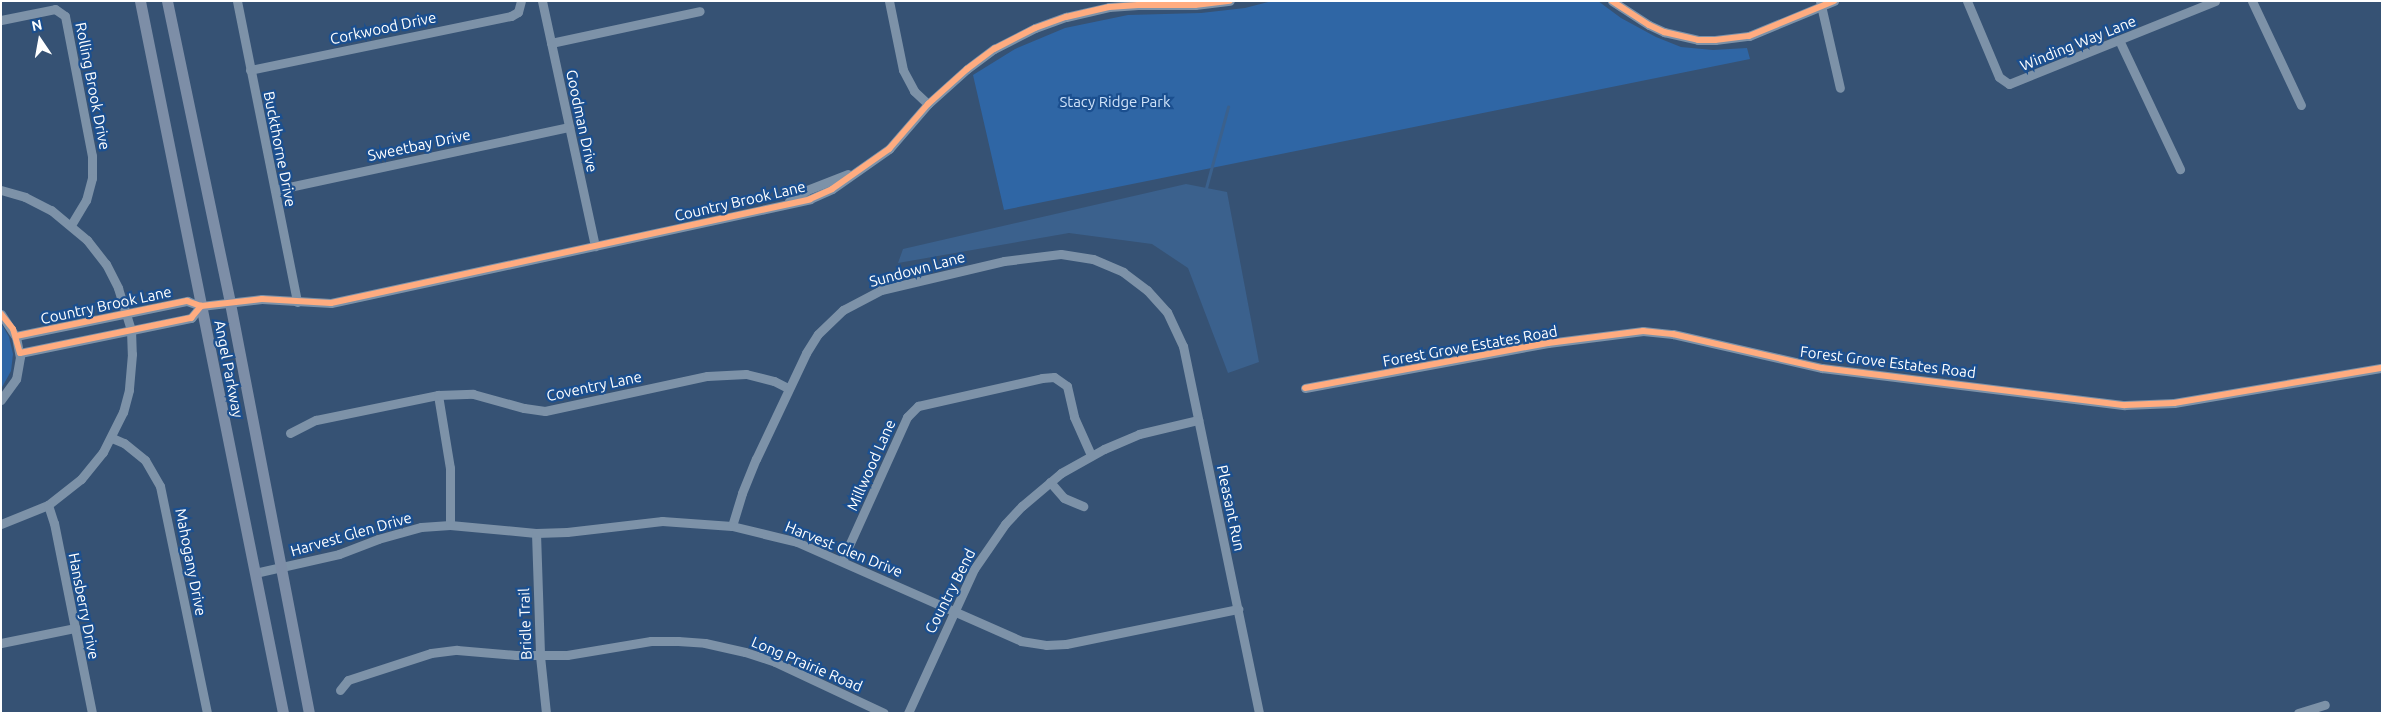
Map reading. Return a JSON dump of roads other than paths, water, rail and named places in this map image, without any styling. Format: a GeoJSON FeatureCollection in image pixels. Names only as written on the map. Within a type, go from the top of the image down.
{"type":"FeatureCollection","features":[{"type":"Feature","properties":{"kind":"main road","name":"Angel Parkway"},"geometry":{"type":"LineString","coordinates":[[140,1],[283,713]]}},
{"type":"Feature","properties":{"kind":"main road","name":"Angel Parkway"},"geometry":{"type":"LineString","coordinates":[[167,1],[230,303],[308,713]]}},
{"type":"Feature","properties":{"kind":"street","name":"Buckthorne Drive"},"geometry":{"type":"LineString","coordinates":[[237,1],[297,302]]}},
{"type":"Feature","properties":{"kind":"street","name":"Goodman Drive"},"geometry":{"type":"LineString","coordinates":[[542,1],[595,246]]}},
{"type":"Feature","properties":{"kind":"street"},"geometry":{"type":"LineString","coordinates":[[889,1],[904,70],[914,91],[928,104]]}},
{"type":"Feature","properties":{"kind":"street","name":"Country Brook Lane"},"geometry":{"type":"LineString","coordinates":[[16,336],[187,301],[201,306],[262,299],[331,304],[783,204],[807,190],[860,170],[889,149],[928,104],[953,80],[994,49],[1051,22],[1109,7],[1194,5],[1230,1]]}},
{"type":"Feature","properties":{"kind":"street"},"geometry":{"type":"LineString","coordinates":[[1612,1],[1649,25],[1664,32],[1698,40],[1749,36],[1821,4],[1834,1]]}},
{"type":"Feature","properties":{"kind":"street","name":"Winding Way Lane"},"geometry":{"type":"LineString","coordinates":[[1967,1],[1999,77],[2006,84],[2015,83],[2215,1]]}},
{"type":"Feature","properties":{"kind":"street"},"geometry":{"type":"LineString","coordinates":[[2252,1],[2301,105]]}},
{"type":"Feature","properties":{"kind":"street"},"geometry":{"type":"LineString","coordinates":[[1821,4],[1840,88]]}},
{"type":"Feature","properties":{"kind":"street","name":"Corkwood Drive"},"geometry":{"type":"LineString","coordinates":[[250,70],[511,16],[520,5]]}},
{"type":"Feature","properties":{"kind":"street","name":"Rolling Brook Drive"},"geometry":{"type":"LineString","coordinates":[[1,20],[55,9],[62,12],[66,20],[92,156],[92,178],[86,200],[71,225]]}},
{"type":"Feature","properties":{"kind":"street"},"geometry":{"type":"LineString","coordinates":[[551,43],[700,11]]}},
{"type":"Feature","properties":{"kind":"street"},"geometry":{"type":"LineString","coordinates":[[2120,40],[2180,169]]}},
{"type":"Feature","properties":{"kind":"street","name":"Sweetbay Drive"},"geometry":{"type":"LineString","coordinates":[[275,190],[569,127]]}},
{"type":"Feature","properties":{"kind":"street"},"geometry":{"type":"LineString","coordinates":[[1,190],[25,197],[50,210],[71,225],[87,240],[106,264],[118,288],[127,314],[131,330],[132,361],[129,390],[123,412],[112,438],[87,472],[48,505],[1,524]]}},
{"type":"Feature","properties":{"kind":"street","name":"Sundown Lane"},"geometry":{"type":"LineString","coordinates":[[732,526],[742,493],[788,388],[818,334],[843,310],[864,298],[900,285],[1012,260],[1061,254],[1093,259],[1123,272],[1147,290],[1167,312]]}},
{"type":"Feature","properties":{"kind":"street","name":"Country Brook Lane"},"geometry":{"type":"LineString","coordinates":[[20,353],[191,318],[201,306]]}},
{"type":"Feature","properties":{"kind":"street","name":"Pleasant Run"},"geometry":{"type":"LineString","coordinates":[[1167,312],[1183,346],[1259,713]]}},
{"type":"Feature","properties":{"kind":"street"},"geometry":{"type":"LineString","coordinates":[[1,314],[16,336],[20,353],[16,379],[1,400]]}},
{"type":"Feature","properties":{"kind":"street","name":"Forest Grove Estates Road"},"geometry":{"type":"LineString","coordinates":[[1305,388],[1548,343],[1643,331],[1673,334],[1822,368],[2125,405],[2174,403],[2382,368]]}},
{"type":"Feature","properties":{"kind":"street","name":"Coventry Lane"},"geometry":{"type":"LineString","coordinates":[[290,433],[316,420],[438,395],[473,394],[524,408],[545,411],[707,376],[746,374],[774,381],[788,388]]}},
{"type":"Feature","properties":{"kind":"street","name":"Millwood Lane"},"geometry":{"type":"LineString","coordinates":[[842,561],[912,411],[925,403],[1042,378],[1059,379],[1067,386],[1074,417],[1091,456]]}},
{"type":"Feature","properties":{"kind":"street"},"geometry":{"type":"LineString","coordinates":[[438,395],[450,468],[450,525]]}},
{"type":"Feature","properties":{"kind":"street","name":"Country Bend"},"geometry":{"type":"LineString","coordinates":[[908,713],[974,569],[994,539],[1022,506],[1050,482],[1091,456],[1139,434],[1198,420]]}},
{"type":"Feature","properties":{"kind":"street","name":"Mahogany Drive"},"geometry":{"type":"LineString","coordinates":[[112,438],[136,451],[145,460],[160,486],[207,713]]}},
{"type":"Feature","properties":{"kind":"street"},"geometry":{"type":"LineString","coordinates":[[1050,482],[1064,498],[1083,506]]}},
{"type":"Feature","properties":{"kind":"street","name":"Hansberry Drive"},"geometry":{"type":"LineString","coordinates":[[48,505],[54,523],[92,713]]}},
{"type":"Feature","properties":{"kind":"street","name":"Harvest Glen Drive"},"geometry":{"type":"LineString","coordinates":[[255,573],[340,554],[404,531],[450,525],[536,533],[567,532],[662,521],[732,526],[798,542],[1000,634],[1021,641],[1046,645],[1066,644],[1238,609]]}},
{"type":"Feature","properties":{"kind":"street","name":"Bridle Trail"},"geometry":{"type":"LineString","coordinates":[[536,533],[540,656],[546,713]]}},
{"type":"Feature","properties":{"kind":"street"},"geometry":{"type":"LineString","coordinates":[[1,643],[75,628]]}},
{"type":"Feature","properties":{"kind":"street","name":"Long Prairie Road"},"geometry":{"type":"LineString","coordinates":[[340,690],[348,680],[431,653],[457,650],[540,656],[567,655],[651,642],[705,643],[745,652],[775,662],[884,713]]}},
{"type":"Feature","properties":{"kind":"street"},"geometry":{"type":"LineString","coordinates":[[2298,713],[2325,705]]}},
{"type":"Feature","properties":{"kind":"waterway"},"geometry":{"type":"LineString","coordinates":[[1206,188],[1228,107]]}},
{"type":"Feature","properties":{"kind":"park label","name":"Stacy Ridge Park"},"geometry":{"type":"Point","coordinates":[1115,102]}}]}
